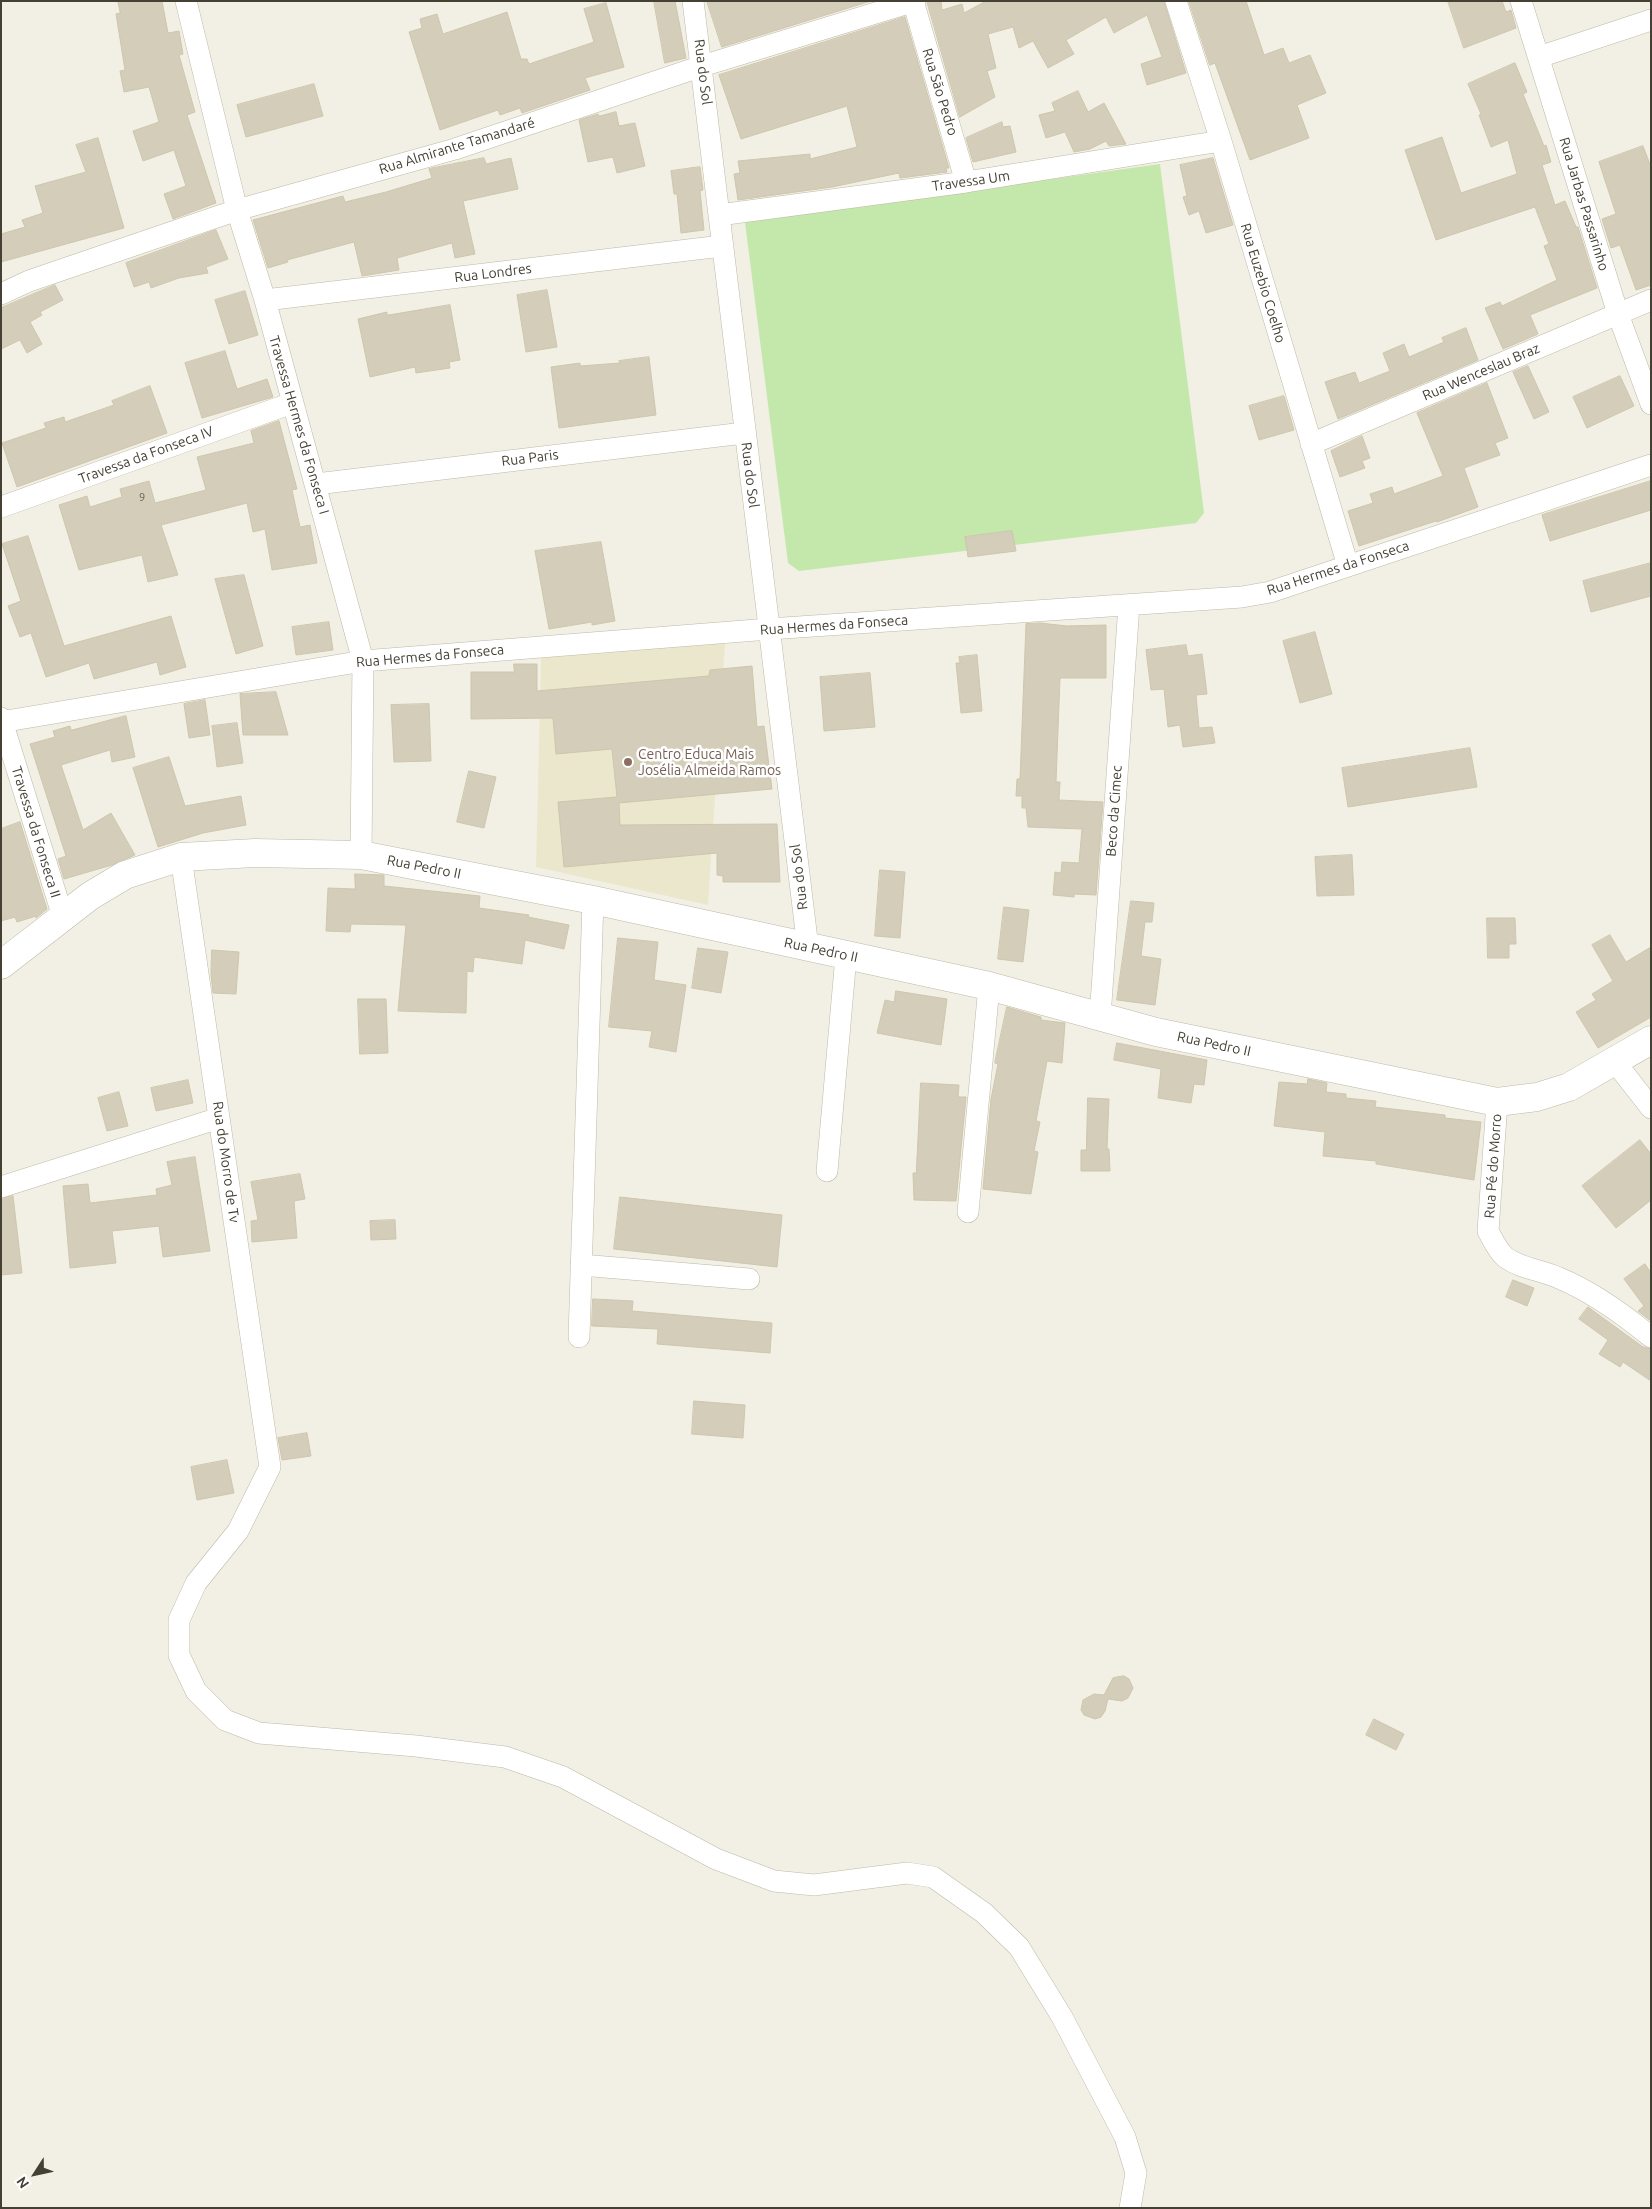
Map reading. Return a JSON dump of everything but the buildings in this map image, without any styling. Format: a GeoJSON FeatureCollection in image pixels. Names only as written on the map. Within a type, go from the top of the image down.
{"type":"FeatureCollection","features":[{"type":"Feature","properties":{"kind":"street","name":"Travessa Hermes da Fonseca I"},"geometry":{"type":"LineString","coordinates":[[186,1],[237,210],[265,300],[363,661],[361,855]]}},
{"type":"Feature","properties":{"kind":"street","name":"Rua do Sol"},"geometry":{"type":"LineString","coordinates":[[693,1],[808,948]]}},
{"type":"Feature","properties":{"kind":"street","name":"Rua Almirante Tamandaré"},"geometry":{"type":"LineString","coordinates":[[1,294],[30,281],[237,210],[455,149],[702,66],[914,1]]}},
{"type":"Feature","properties":{"kind":"street","name":"Rua São Pedro"},"geometry":{"type":"LineString","coordinates":[[914,1],[966,182]]}},
{"type":"Feature","properties":{"kind":"street","name":"Rua Euzebio Coelho"},"geometry":{"type":"LineString","coordinates":[[1176,1],[1221,141],[1348,566]]}},
{"type":"Feature","properties":{"kind":"street","name":"Rua Jarbas Passarinho"},"geometry":{"type":"LineString","coordinates":[[1522,1],[1618,314],[1651,404]]}},
{"type":"Feature","properties":{"kind":"street"},"geometry":{"type":"LineString","coordinates":[[1539,57],[1651,20]]}},
{"type":"Feature","properties":{"kind":"street","name":"Travessa Um"},"geometry":{"type":"LineString","coordinates":[[720,215],[966,182],[1221,141]]}},
{"type":"Feature","properties":{"kind":"street","name":"Rua Londres"},"geometry":{"type":"LineString","coordinates":[[265,300],[722,246]]}},
{"type":"Feature","properties":{"kind":"street","name":"Rua Wenceslau Braz"},"geometry":{"type":"LineString","coordinates":[[1311,444],[1651,300]]}},
{"type":"Feature","properties":{"kind":"street","name":"Travessa da Fonseca IV"},"geometry":{"type":"LineString","coordinates":[[1,507],[292,403]]}},
{"type":"Feature","properties":{"kind":"street","name":"Rua Paris"},"geometry":{"type":"LineString","coordinates":[[316,484],[744,433]]}},
{"type":"Feature","properties":{"kind":"street","name":"Rua Hermes da Fonseca"},"geometry":{"type":"LineString","coordinates":[[2,720],[363,661],[769,629],[1242,597],[1270,592],[1651,465]]}},
{"type":"Feature","properties":{"kind":"street","name":"Beco da Cimec"},"geometry":{"type":"LineString","coordinates":[[1100,1017],[1129,605]]}},
{"type":"Feature","properties":{"kind":"street","name":"Travessa da Fonseca II"},"geometry":{"type":"LineString","coordinates":[[2,720],[63,916]]}},
{"type":"Feature","properties":{"kind":"street","name":"Rua Pedro II"},"geometry":{"type":"LineString","coordinates":[[1,965],[90,896],[125,875],[181,857],[255,854],[361,855],[593,900],[989,986],[1156,1032],[1497,1102],[1537,1097],[1569,1087],[1651,1040]]}},
{"type":"Feature","properties":{"kind":"street","name":"Rua do Morro de Tv"},"geometry":{"type":"LineString","coordinates":[[181,857],[270,1467],[238,1531],[196,1582],[179,1620],[179,1654],[196,1691],[225,1720],[259,1733],[416,1746],[505,1757],[563,1777],[716,1859],[774,1881],[814,1885],[906,1873],[933,1877],[984,1913],[1019,1947],[1062,2017],[1125,2138],[1136,2174],[1130,2208]]}},
{"type":"Feature","properties":{"kind":"street"},"geometry":{"type":"LineString","coordinates":[[579,1337],[593,900]]}},
{"type":"Feature","properties":{"kind":"street"},"geometry":{"type":"LineString","coordinates":[[827,1171],[846,956]]}},
{"type":"Feature","properties":{"kind":"street"},"geometry":{"type":"LineString","coordinates":[[968,1212],[989,986]]}},
{"type":"Feature","properties":{"kind":"street"},"geometry":{"type":"LineString","coordinates":[[1615,1062],[1651,1108]]}},
{"type":"Feature","properties":{"kind":"street","name":"Rua Pé do Morro"},"geometry":{"type":"LineString","coordinates":[[1497,1102],[1488,1231],[1503,1255],[1515,1263],[1559,1278],[1593,1296],[1651,1337]]}},
{"type":"Feature","properties":{"kind":"street"},"geometry":{"type":"LineString","coordinates":[[1,1186],[219,1118]]}},
{"type":"Feature","properties":{"kind":"street"},"geometry":{"type":"LineString","coordinates":[[581,1265],[749,1280]]}},
{"type":"Feature","properties":{"kind":"shaded area","name":"Centro Educa Mais Josélia Almeida Ramos"},"geometry":{"type":"Polygon","coordinates":[[[725,643],[708,905],[536,867],[541,658],[725,643]]]}},
{"type":"Feature","properties":{"kind":"green space"},"geometry":{"type":"Polygon","coordinates":[[[1160,164],[1204,513],[1196,523],[799,571],[788,563],[745,222],[1160,164]]]}},
{"type":"Feature","properties":{"kind":"place","name":"Centro Educa Mais Josélia Almeida Ramos"},"geometry":{"type":"Point","coordinates":[628,762]}}]}
